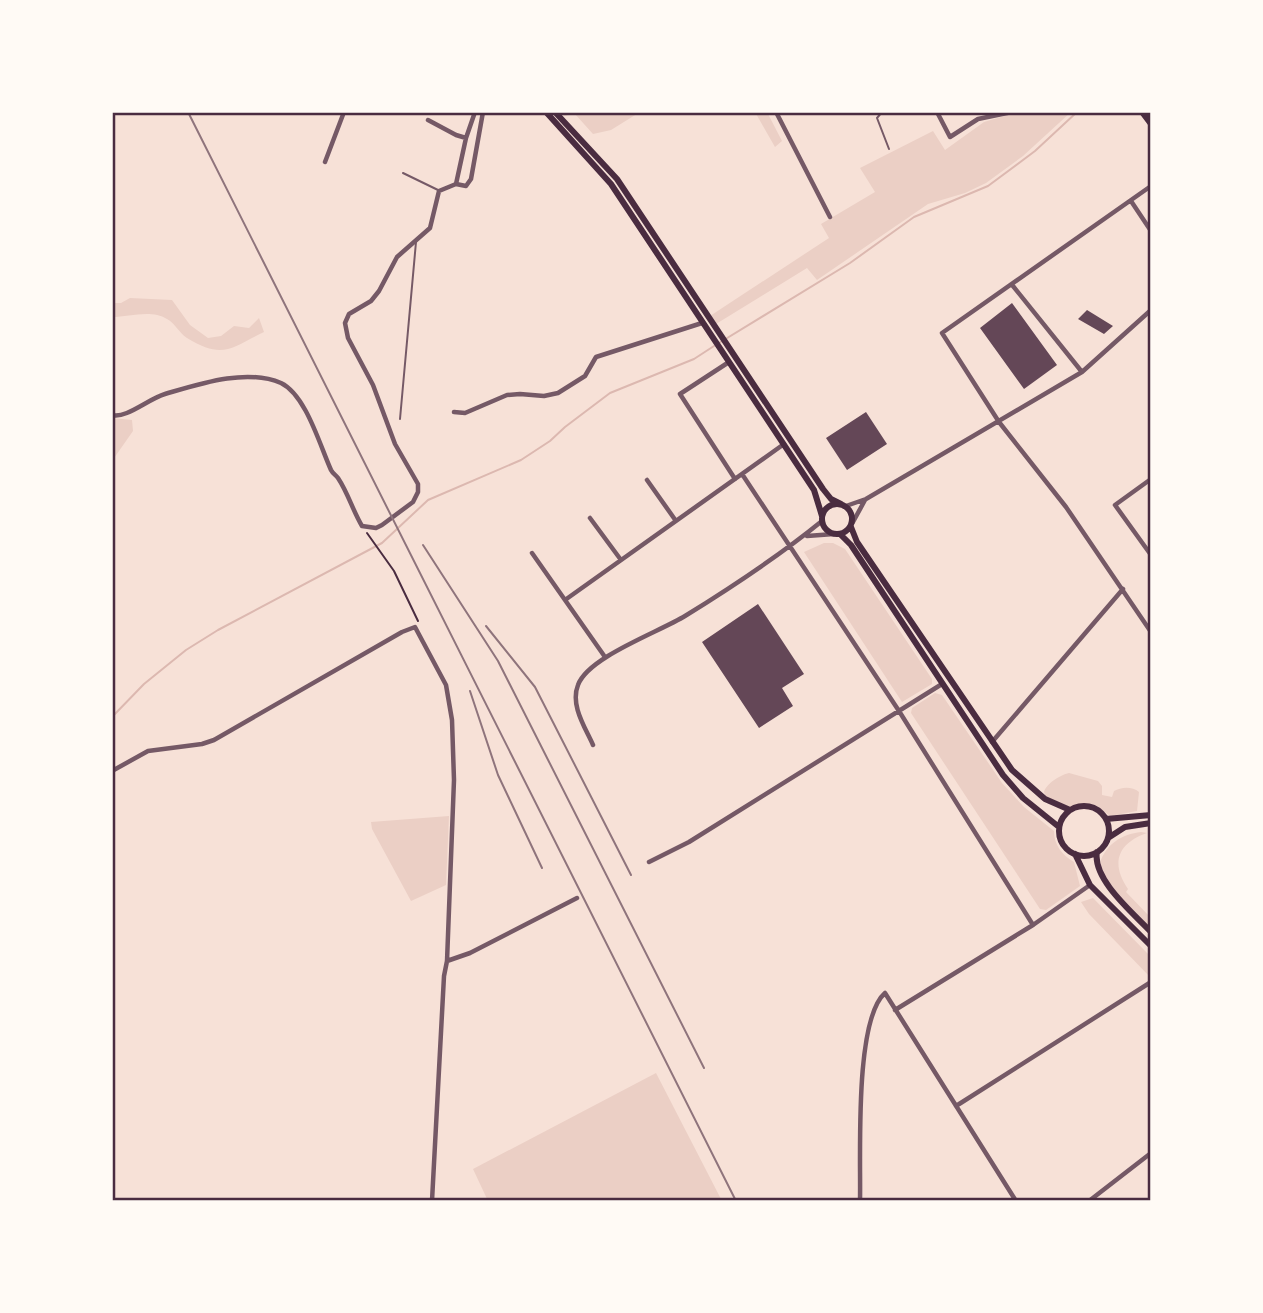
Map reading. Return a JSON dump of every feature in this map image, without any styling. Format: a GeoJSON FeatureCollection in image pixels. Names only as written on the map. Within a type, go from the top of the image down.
{"type":"FeatureCollection","features":[{"type":"Feature","properties":{"kind":"main road"},"geometry":{"type":"LineString","coordinates":[[546,112],[611,184],[702,323],[710,329]]}},
{"type":"Feature","properties":{"kind":"main road"},"geometry":{"type":"LineString","coordinates":[[555,112],[617,179],[710,329],[823,489],[831,499],[852,513],[857,542],[1012,771],[1032,789],[1059,807],[1070,810],[1086,806],[1101,812],[1106,819],[1107,839]]}},
{"type":"Feature","properties":{"kind":"main road"},"geometry":{"type":"LineString","coordinates":[[1142,112],[1150,120]]}},
{"type":"Feature","properties":{"kind":"main road"},"geometry":{"type":"LineString","coordinates":[[727,353],[729,362],[814,489],[826,530],[837,534],[851,545],[1003,775],[1023,798],[1059,827]]}},
{"type":"Feature","properties":{"kind":"main road"},"geometry":{"type":"LineString","coordinates":[[822,519],[827,507],[843,505]]}},
{"type":"Feature","properties":{"kind":"main road"},"geometry":{"type":"LineString","coordinates":[[837,534],[852,524]]}},
{"type":"Feature","properties":{"kind":"main road"},"geometry":{"type":"LineString","coordinates":[[1070,810],[1059,827],[1062,843],[1075,854],[1090,885],[1151,946]]}},
{"type":"Feature","properties":{"kind":"main road"},"geometry":{"type":"LineString","coordinates":[[1106,819],[1151,815]]}},
{"type":"Feature","properties":{"kind":"main road"},"geometry":{"type":"LineString","coordinates":[[1151,823],[1125,827],[1107,839],[1097,852],[1095,860],[1106,883],[1151,932]]}},
{"type":"Feature","properties":{"kind":"main road"},"geometry":{"type":"LineString","coordinates":[[1075,854],[1097,852]]}},
{"type":"Feature","properties":{"kind":"street"},"geometry":{"type":"LineString","coordinates":[[325,162],[344,112]]}},
{"type":"Feature","properties":{"kind":"street"},"geometry":{"type":"LineString","coordinates":[[456,184],[475,112]]}},
{"type":"Feature","properties":{"kind":"street"},"geometry":{"type":"LineString","coordinates":[[112,415],[122,416],[153,398],[200,384],[243,378],[264,379],[289,388],[298,400],[328,457],[331,471],[338,479],[362,526],[369,528],[382,525],[413,502],[416,497],[416,478],[395,444],[373,385],[355,354],[345,327],[349,314],[371,301],[379,291],[397,257],[430,228],[439,191],[456,184],[466,186],[471,179],[483,112]]}},
{"type":"Feature","properties":{"kind":"street"},"geometry":{"type":"LineString","coordinates":[[776,112],[830,217]]}},
{"type":"Feature","properties":{"kind":"street"},"geometry":{"type":"LineString","coordinates":[[937,112],[950,137],[978,119],[1012,112]]}},
{"type":"Feature","properties":{"kind":"street"},"geometry":{"type":"LineString","coordinates":[[428,120],[466,138]]}},
{"type":"Feature","properties":{"kind":"street"},"geometry":{"type":"LineString","coordinates":[[1151,186],[942,333],[999,422],[1066,507],[1151,632]]}},
{"type":"Feature","properties":{"kind":"street"},"geometry":{"type":"LineString","coordinates":[[1131,201],[1151,231]]}},
{"type":"Feature","properties":{"kind":"street"},"geometry":{"type":"LineString","coordinates":[[1013,285],[1082,372]]}},
{"type":"Feature","properties":{"kind":"street"},"geometry":{"type":"LineString","coordinates":[[843,505],[866,499],[1082,372],[1151,310]]}},
{"type":"Feature","properties":{"kind":"street"},"geometry":{"type":"LineString","coordinates":[[454,412],[466,413],[507,395],[544,396],[558,393],[585,376],[596,357],[702,323]]}},
{"type":"Feature","properties":{"kind":"street"},"geometry":{"type":"LineString","coordinates":[[729,362],[680,394],[735,479]]}},
{"type":"Feature","properties":{"kind":"street"},"geometry":{"type":"LineString","coordinates":[[565,600],[784,444]]}},
{"type":"Feature","properties":{"kind":"street"},"geometry":{"type":"LineString","coordinates":[[742,474],[899,711],[1034,925]]}},
{"type":"Feature","properties":{"kind":"street"},"geometry":{"type":"LineString","coordinates":[[647,480],[676,521]]}},
{"type":"Feature","properties":{"kind":"street"},"geometry":{"type":"LineString","coordinates":[[1150,482],[1115,505],[1151,555]]}},
{"type":"Feature","properties":{"kind":"street"},"geometry":{"type":"LineString","coordinates":[[852,524],[866,499]]}},
{"type":"Feature","properties":{"kind":"street"},"geometry":{"type":"LineString","coordinates":[[590,518],[621,560]]}},
{"type":"Feature","properties":{"kind":"street"},"geometry":{"type":"LineString","coordinates":[[593,745],[578,711],[575,696],[579,681],[605,657],[684,617],[803,537],[822,519]]}},
{"type":"Feature","properties":{"kind":"street"},"geometry":{"type":"LineString","coordinates":[[803,537],[837,534]]}},
{"type":"Feature","properties":{"kind":"street"},"geometry":{"type":"LineString","coordinates":[[532,553],[605,657]]}},
{"type":"Feature","properties":{"kind":"street"},"geometry":{"type":"LineString","coordinates":[[992,742],[1123,589]]}},
{"type":"Feature","properties":{"kind":"street"},"geometry":{"type":"LineString","coordinates":[[112,771],[148,751],[214,740],[415,627],[446,685],[452,720],[454,780],[447,961],[432,1201]]}},
{"type":"Feature","properties":{"kind":"street"},"geometry":{"type":"LineString","coordinates":[[649,862],[689,842],[942,684]]}},
{"type":"Feature","properties":{"kind":"street"},"geometry":{"type":"LineString","coordinates":[[895,1010],[1034,925],[1090,885]]}},
{"type":"Feature","properties":{"kind":"street"},"geometry":{"type":"LineString","coordinates":[[447,961],[470,953],[577,898]]}},
{"type":"Feature","properties":{"kind":"street"},"geometry":{"type":"LineString","coordinates":[[956,1106],[1151,982]]}},
{"type":"Feature","properties":{"kind":"street"},"geometry":{"type":"LineString","coordinates":[[860,1201],[861,1091],[868,1037],[880,998],[885,993],[1016,1201]]}},
{"type":"Feature","properties":{"kind":"street"},"geometry":{"type":"LineString","coordinates":[[1089,1201],[1151,1153]]}},
{"type":"Feature","properties":{"kind":"lane"},"geometry":{"type":"LineString","coordinates":[[881,112],[877,118],[889,149]]}},
{"type":"Feature","properties":{"kind":"lane"},"geometry":{"type":"LineString","coordinates":[[403,173],[439,191]]}},
{"type":"Feature","properties":{"kind":"lane"},"geometry":{"type":"LineString","coordinates":[[400,419],[417,240]]}},
{"type":"Feature","properties":{"kind":"path"},"geometry":{"type":"LineString","coordinates":[[369,537],[394,571],[418,621]]}},
{"type":"Feature","properties":{"kind":"shaded area"},"geometry":{"type":"Polygon","coordinates":[[[561,112],[640,112],[611,130],[593,134],[575,114],[564,116],[561,112]]]}},
{"type":"Feature","properties":{"kind":"shaded area"},"geometry":{"type":"Polygon","coordinates":[[[755,112],[767,112],[782,141],[775,147],[755,112]]]}},
{"type":"Feature","properties":{"kind":"shaded area"},"geometry":{"type":"Polygon","coordinates":[[[1018,112],[1071,112],[1023,156],[986,183],[965,193],[928,204],[817,280],[807,268],[716,324],[710,316],[829,238],[821,224],[875,192],[860,168],[933,131],[945,150],[984,122],[1018,112]]]}},
{"type":"Feature","properties":{"kind":"shaded area"},"geometry":{"type":"Polygon","coordinates":[[[130,298],[172,300],[190,325],[208,338],[221,336],[234,326],[249,328],[259,318],[264,332],[235,347],[210,349],[187,338],[161,316],[147,314],[112,317],[112,303],[121,303],[130,298]]]}},
{"type":"Feature","properties":{"kind":"shaded area"},"geometry":{"type":"Polygon","coordinates":[[[112,418],[132,420],[133,431],[112,461],[112,418]]]}},
{"type":"Feature","properties":{"kind":"shaded area"},"geometry":{"type":"Polygon","coordinates":[[[824,543],[833,543],[845,549],[932,679],[932,684],[902,702],[804,552],[824,543]]]}},
{"type":"Feature","properties":{"kind":"shaded area"},"geometry":{"type":"Polygon","coordinates":[[[935,693],[942,695],[1002,783],[1024,807],[1054,831],[1055,841],[1060,849],[1074,862],[1080,886],[1046,910],[1040,909],[911,713],[912,708],[935,693]]]}},
{"type":"Feature","properties":{"kind":"shaded area"},"geometry":{"type":"Polygon","coordinates":[[[1069,773],[1098,781],[1102,786],[1102,795],[1112,797],[1114,791],[1123,788],[1136,790],[1139,792],[1137,811],[1110,816],[1097,806],[1089,804],[1069,808],[1046,797],[1044,792],[1047,786],[1069,773]]]}},
{"type":"Feature","properties":{"kind":"shaded area"},"geometry":{"type":"Polygon","coordinates":[[[449,816],[446,885],[411,901],[372,829],[371,822],[449,816]]]}},
{"type":"Feature","properties":{"kind":"shaded area"},"geometry":{"type":"Polygon","coordinates":[[[1141,832],[1147,833],[1123,848],[1118,862],[1122,880],[1128,889],[1126,892],[1151,918],[1151,929],[1114,890],[1100,863],[1106,850],[1116,841],[1141,832]]]}},
{"type":"Feature","properties":{"kind":"shaded area"},"geometry":{"type":"Polygon","coordinates":[[[1093,898],[1151,957],[1151,978],[1089,914],[1081,902],[1093,898]]]}},
{"type":"Feature","properties":{"kind":"shaded area"},"geometry":{"type":"Polygon","coordinates":[[[656,1073],[722,1201],[488,1201],[473,1169],[656,1073]]]}},
{"type":"Feature","properties":{"kind":"building"},"geometry":{"type":"Polygon","coordinates":[[[1012,303],[1057,365],[1024,389],[980,328],[1012,303]]]}},
{"type":"Feature","properties":{"kind":"building"},"geometry":{"type":"Polygon","coordinates":[[[1087,310],[1113,326],[1104,334],[1078,319],[1087,310]]]}},
{"type":"Feature","properties":{"kind":"building"},"geometry":{"type":"Polygon","coordinates":[[[866,412],[887,444],[847,470],[826,438],[866,412]]]}},
{"type":"Feature","properties":{"kind":"building"},"geometry":{"type":"Polygon","coordinates":[[[758,604],[804,674],[782,688],[793,706],[759,728],[702,642],[758,604]]]}},
{"type":"Feature","properties":{"kind":"waterway"},"geometry":{"type":"LineString","coordinates":[[719,343],[850,263],[914,217],[988,186],[1035,151],[1077,112]]}},
{"type":"Feature","properties":{"kind":"waterway"},"geometry":{"type":"LineString","coordinates":[[112,717],[144,684],[186,650],[218,630],[382,543],[428,500],[521,460],[550,441],[610,393],[694,359],[714,346]]}},
{"type":"Feature","properties":{"kind":"railway"},"geometry":{"type":"LineString","coordinates":[[188,112],[736,1201]]}},
{"type":"Feature","properties":{"kind":"railway"},"geometry":{"type":"LineString","coordinates":[[423,545],[498,661],[704,1068]]}},
{"type":"Feature","properties":{"kind":"railway"},"geometry":{"type":"LineString","coordinates":[[486,626],[535,687],[631,875]]}},
{"type":"Feature","properties":{"kind":"railway"},"geometry":{"type":"LineString","coordinates":[[470,691],[498,775],[542,868]]}}]}
